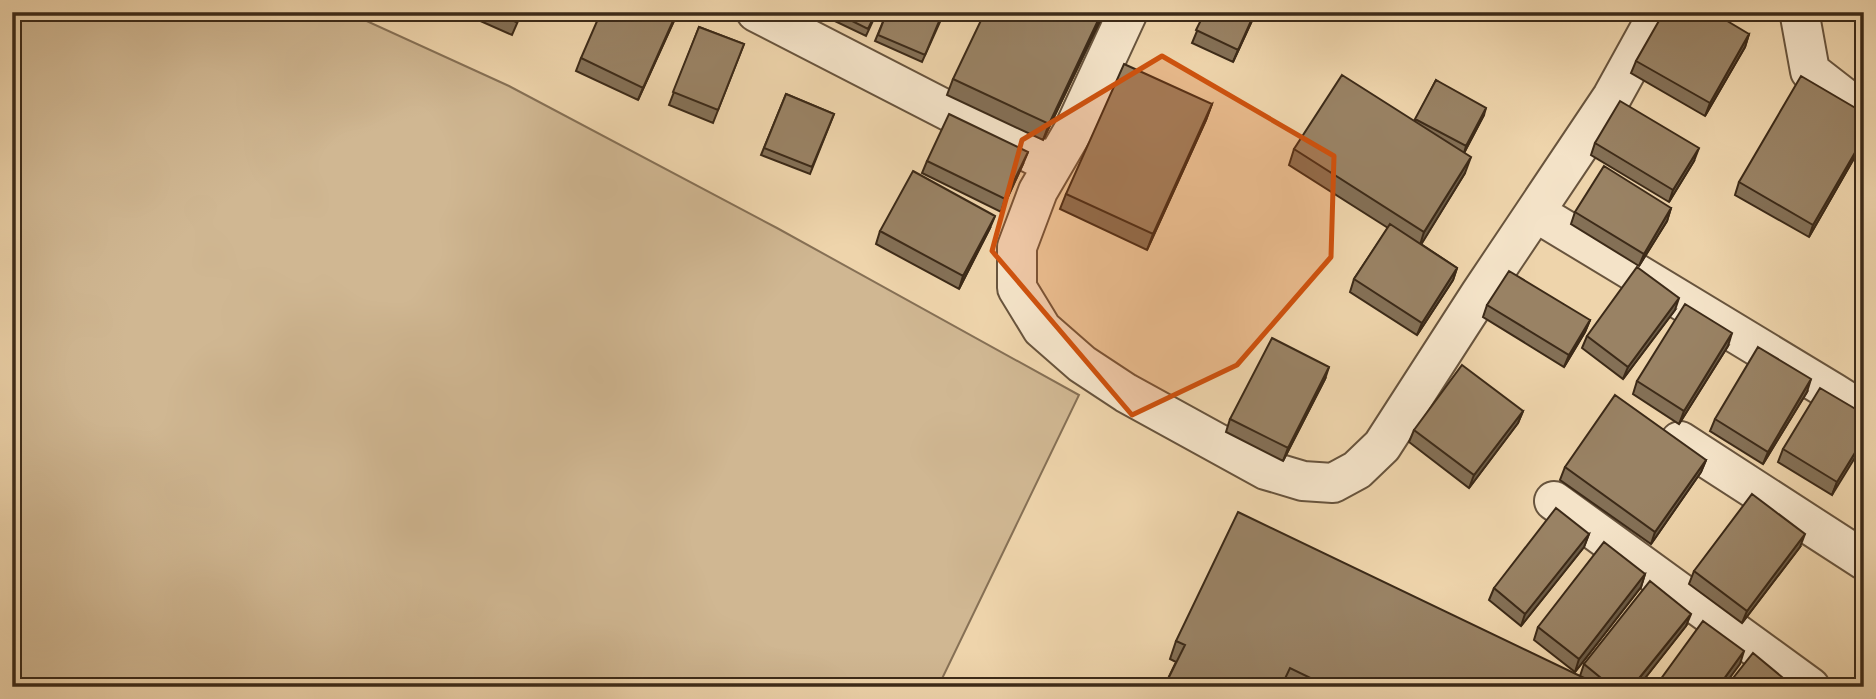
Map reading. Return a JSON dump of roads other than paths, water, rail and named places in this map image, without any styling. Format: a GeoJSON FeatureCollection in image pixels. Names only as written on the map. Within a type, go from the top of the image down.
{"type":"FeatureCollection","features":[{"type":"Feature","properties":{"kind":"street"},"geometry":{"type":"LineString","coordinates":[[756,12],[1053,165]]}},
{"type":"Feature","properties":{"kind":"street"},"geometry":{"type":"LineString","coordinates":[[1128,12],[1073,131],[1038,191],[1017,247],[1017,288],[1042,329],[1082,364],[1126,393],[1265,470],[1303,481],[1333,483],[1357,470],[1382,446],[1612,97],[1659,12]]}},
{"type":"Feature","properties":{"kind":"street"},"geometry":{"type":"LineString","coordinates":[[1800,12],[1810,71],[1864,113]]}},
{"type":"Feature","properties":{"kind":"street"},"geometry":{"type":"LineString","coordinates":[[1535,212],[1864,412]]}},
{"type":"Feature","properties":{"kind":"street"},"geometry":{"type":"LineString","coordinates":[[1680,441],[1864,560]]}},
{"type":"Feature","properties":{"kind":"street"},"geometry":{"type":"LineString","coordinates":[[1554,501],[1810,687]]}}]}
